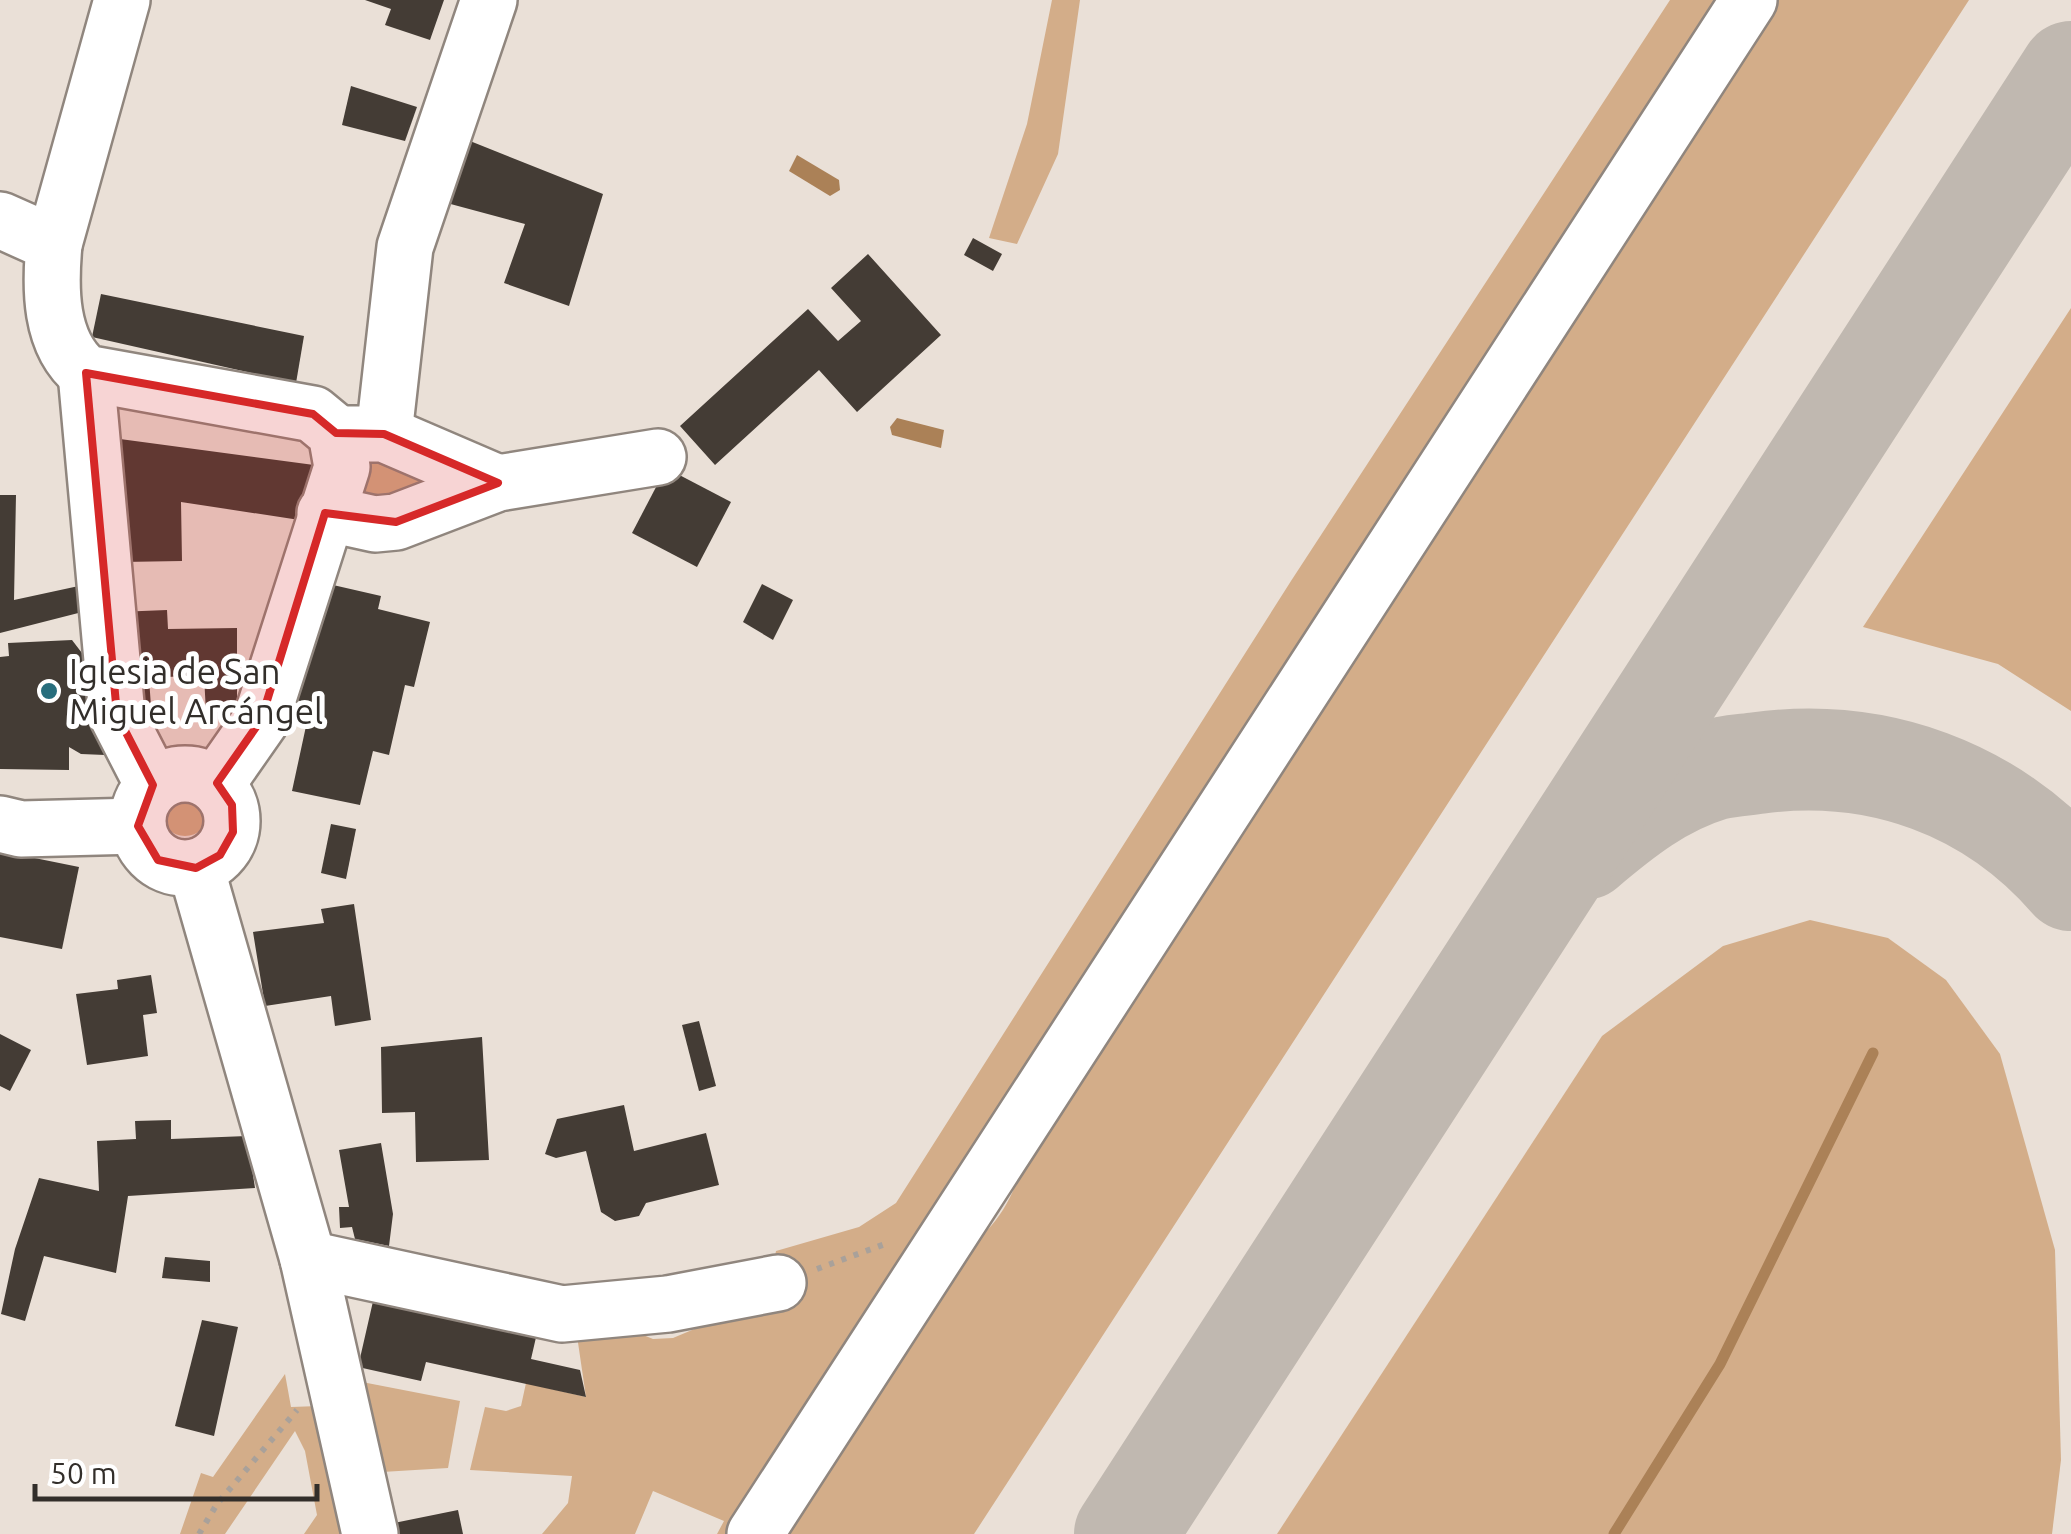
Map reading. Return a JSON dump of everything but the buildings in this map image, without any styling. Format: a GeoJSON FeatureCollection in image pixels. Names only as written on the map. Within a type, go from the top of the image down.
{"type":"FeatureCollection","features":[{"type":"Feature","properties":{"kind":"street"},"geometry":{"type":"LineString","coordinates":[[122,0],[54,244],[50,291],[72,362],[86,373],[313,414],[498,483]]}},
{"type":"Feature","properties":{"kind":"street"},"geometry":{"type":"LineString","coordinates":[[217,783],[261,720],[325,513],[342,467],[360,434],[405,247],[489,0]]}},
{"type":"Feature","properties":{"kind":"street"},"geometry":{"type":"LineString","coordinates":[[755,1534],[1749,0]]}},
{"type":"Feature","properties":{"kind":"street"},"geometry":{"type":"LineString","coordinates":[[0,220],[54,244]]}},
{"type":"Feature","properties":{"kind":"street"},"geometry":{"type":"LineString","coordinates":[[0,824],[21,829],[145,806],[173,774],[196,774],[217,783],[232,805],[233,832],[220,855],[196,868],[176,868],[158,860],[144,845],[145,806],[117,714],[86,373]]}},
{"type":"Feature","properties":{"kind":"street"},"geometry":{"type":"LineString","coordinates":[[325,513],[375,524],[396,522],[498,483],[658,457]]}},
{"type":"Feature","properties":{"kind":"street"},"geometry":{"type":"LineString","coordinates":[[196,868],[308,1260],[370,1534]]}},
{"type":"Feature","properties":{"kind":"street"},"geometry":{"type":"LineString","coordinates":[[308,1260],[562,1314],[668,1304],[778,1283]]}},
{"type":"Feature","properties":{"kind":"path"},"geometry":{"type":"LineString","coordinates":[[199,1534],[279,1427],[336,1376]]}},
{"type":"Feature","properties":{"kind":"highlighted area"},"geometry":{"type":"Polygon","coordinates":[[[86,373],[313,414],[336,433],[384,434],[498,483],[396,522],[325,513],[261,720],[217,783],[232,805],[233,832],[220,855],[196,868],[158,860],[138,826],[153,785],[117,715],[86,373]]]}},
{"type":"Feature","properties":{"kind":"shaded area"},"geometry":{"type":"Polygon","coordinates":[[[1052,0],[1080,0],[1058,154],[1017,244],[989,238],[1027,124],[1052,0]]]}},
{"type":"Feature","properties":{"kind":"shaded area"},"geometry":{"type":"Polygon","coordinates":[[[1670,0],[1736,0],[743,1534],[717,1534],[724,1521],[653,1491],[635,1534],[542,1534],[568,1503],[572,1476],[470,1470],[485,1407],[506,1411],[521,1406],[526,1383],[586,1397],[576,1329],[626,1328],[653,1339],[673,1338],[766,1299],[776,1251],[859,1227],[896,1203],[1291,581],[1670,0]]]}},
{"type":"Feature","properties":{"kind":"shaded area"},"geometry":{"type":"Polygon","coordinates":[[[1763,0],[1969,0],[974,1534],[767,1534],[942,1267],[980,1238],[1004,1208],[1020,1173],[1032,1127],[1613,231],[1647,209],[1696,135],[1709,84],[1763,0]]]}},
{"type":"Feature","properties":{"kind":"shaded area"},"geometry":{"type":"Polygon","coordinates":[[[797,155],[839,180],[840,190],[830,196],[789,171],[797,155]]]}},
{"type":"Feature","properties":{"kind":"shaded area"},"geometry":{"type":"Polygon","coordinates":[[[2071,308],[2071,711],[1998,664],[1863,627],[2071,308]]]}},
{"type":"Feature","properties":{"kind":"shaded area"},"geometry":{"type":"Polygon","coordinates":[[[897,418],[944,430],[941,448],[892,435],[890,427],[897,418]]]}},
{"type":"Feature","properties":{"kind":"shaded area"},"geometry":{"type":"Polygon","coordinates":[[[382,458],[451,486],[369,503],[359,491],[366,461],[382,458]]]}},
{"type":"Feature","properties":{"kind":"shaded area"},"geometry":{"type":"Polygon","coordinates":[[[185,788],[202,795],[209,812],[202,829],[185,836],[168,829],[161,812],[168,795],[185,788]]]}},
{"type":"Feature","properties":{"kind":"shaded area"},"geometry":{"type":"Polygon","coordinates":[[[1810,920],[1888,938],[1946,980],[2000,1054],[2055,1250],[2061,1460],[2052,1534],[1277,1534],[1602,1036],[1723,946],[1810,920]]]}},
{"type":"Feature","properties":{"kind":"shaded area"},"geometry":{"type":"Polygon","coordinates":[[[285,1374],[291,1407],[319,1406],[353,1534],[304,1534],[317,1515],[305,1451],[295,1431],[225,1534],[180,1534],[201,1473],[213,1477],[285,1374]]]}},
{"type":"Feature","properties":{"kind":"shaded area"},"geometry":{"type":"Polygon","coordinates":[[[362,1382],[460,1401],[448,1468],[382,1472],[362,1382]]]}},
{"type":"Feature","properties":{"kind":"waterway"},"geometry":{"type":"LineString","coordinates":[[1614,1534],[1720,1364],[1873,1053]]}},
{"type":"Feature","properties":{"kind":"taxiway"},"geometry":{"type":"LineString","coordinates":[[1125,1534],[2071,72]]}},
{"type":"Feature","properties":{"kind":"taxiway"},"geometry":{"type":"LineString","coordinates":[[1584,849],[1660,793],[1712,770],[1803,760],[1846,762],[1930,781],[1968,798],[2040,848],[2071,880]]}},
{"type":"Feature","properties":{"kind":"place","name":"Iglesia de San Miguel Arcángel"},"geometry":{"type":"Point","coordinates":[49,691]}}]}
